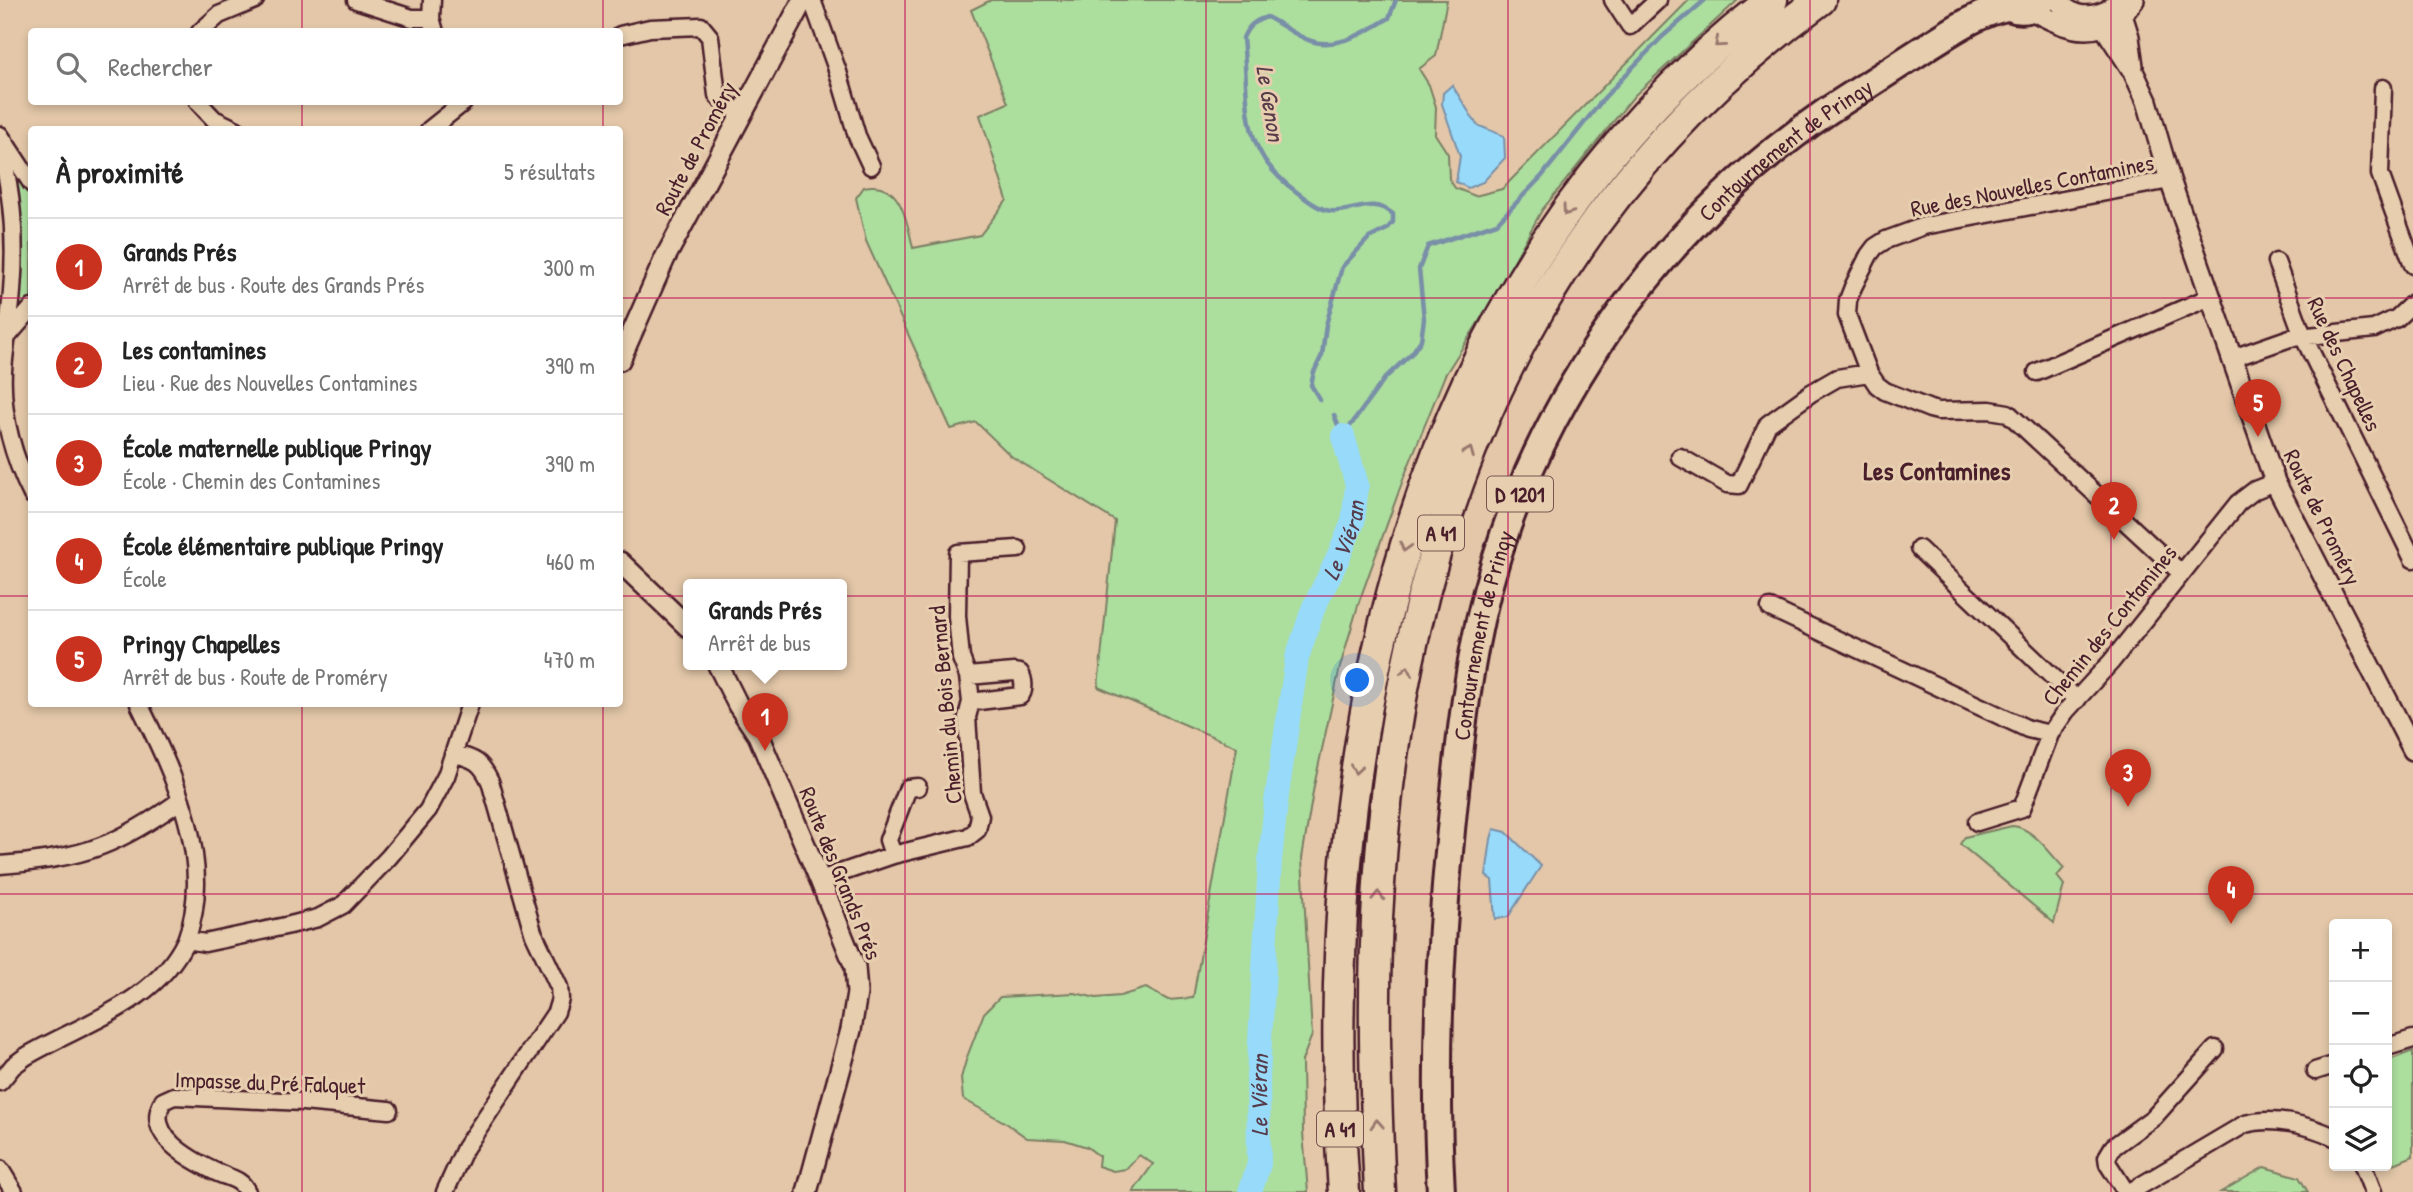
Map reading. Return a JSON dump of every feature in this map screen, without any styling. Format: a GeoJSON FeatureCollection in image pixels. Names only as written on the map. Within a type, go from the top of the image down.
{"type":"FeatureCollection","features":[{"type":"Feature","properties":{"kind":"highway","name":"A 41"},"geometry":{"type":"LineString","coordinates":[[1344,1192],[1337,1067],[1337,1008],[1348,825],[1364,719],[1379,644],[1408,534],[1425,484],[1448,425],[1488,341],[1516,290],[1568,210],[1608,158],[1671,88],[1710,51],[1772,0]]}},
{"type":"Feature","properties":{"kind":"highway","name":"A 41"},"geometry":{"type":"LineString","coordinates":[[1380,1192],[1375,1040],[1377,924],[1383,829],[1392,753],[1411,647],[1430,571],[1463,467],[1490,403],[1532,320],[1559,274],[1599,217],[1669,132],[1709,92],[1744,59],[1820,0]]}},
{"type":"Feature","properties":{"kind":"highway","name":"Contournement de Pringy"},"geometry":{"type":"LineString","coordinates":[[1430,1192],[1426,1070],[1429,960],[1451,728],[1460,667],[1479,582],[1496,524],[1521,464],[1558,390],[1593,333],[1644,264],[1689,214],[1784,129],[1978,0]]}},
{"type":"Feature","properties":{"kind":"highway","name":"Contournement de Pringy"},"geometry":{"type":"LineString","coordinates":[[1441,1192],[1437,1085],[1439,971],[1463,721],[1475,643],[1487,593],[1511,517],[1535,459],[1565,399],[1618,316],[1668,253],[1722,197],[1789,139],[1864,87],[1968,21],[2020,4]]}},
{"type":"Feature","properties":{"kind":"street"},"geometry":{"type":"LineString","coordinates":[[204,28],[219,15],[255,0]]}},
{"type":"Feature","properties":{"kind":"street"},"geometry":{"type":"LineString","coordinates":[[356,0],[433,25],[432,0]]}},
{"type":"Feature","properties":{"kind":"street","name":"Route de Proméry"},"geometry":{"type":"LineString","coordinates":[[623,353],[666,258],[803,0]]}},
{"type":"Feature","properties":{"kind":"street"},"geometry":{"type":"LineString","coordinates":[[812,0],[857,136],[871,166]]}},
{"type":"Feature","properties":{"kind":"street"},"geometry":{"type":"LineString","coordinates":[[1613,0],[1630,26],[1658,0]]}},
{"type":"Feature","properties":{"kind":"street"},"geometry":{"type":"LineString","coordinates":[[2058,0],[2066,10],[2078,15],[2092,16],[2118,10]]}},
{"type":"Feature","properties":{"kind":"street"},"geometry":{"type":"LineString","coordinates":[[2020,4],[2072,29],[2086,30],[2118,10]]}},
{"type":"Feature","properties":{"kind":"street","name":"Route de Proméry"},"geometry":{"type":"LineString","coordinates":[[2118,10],[2108,33],[2133,71],[2147,101],[2170,180],[2275,482],[2413,750]]}},
{"type":"Feature","properties":{"kind":"street"},"geometry":{"type":"LineString","coordinates":[[623,34],[650,28],[701,26],[710,37],[717,95],[722,102],[741,113]]}},
{"type":"Feature","properties":{"kind":"street"},"geometry":{"type":"LineString","coordinates":[[2383,88],[2380,174],[2413,265]]}},
{"type":"Feature","properties":{"kind":"street"},"geometry":{"type":"LineString","coordinates":[[201,105],[214,119],[229,126]]}},
{"type":"Feature","properties":{"kind":"street"},"geometry":{"type":"LineString","coordinates":[[434,126],[460,105]]}},
{"type":"Feature","properties":{"kind":"street"},"geometry":{"type":"LineString","coordinates":[[0,135],[28,178]]}},
{"type":"Feature","properties":{"kind":"street"},"geometry":{"type":"LineString","coordinates":[[0,147],[10,192],[13,236],[12,288],[4,343],[5,415],[16,458],[28,486]]}},
{"type":"Feature","properties":{"kind":"street","name":"Rue des Nouvelles Contamines"},"geometry":{"type":"LineString","coordinates":[[2170,180],[1924,226],[1886,240],[1869,255],[1848,300],[1847,315],[1869,373],[1877,385],[1885,391],[1938,411],[1990,410],[2008,413],[2181,573]]}},
{"type":"Feature","properties":{"kind":"street","name":"Rue des Chapelles"},"geometry":{"type":"LineString","coordinates":[[2276,262],[2303,336],[2413,559]]}},
{"type":"Feature","properties":{"kind":"street"},"geometry":{"type":"LineString","coordinates":[[2037,372],[2210,297]]}},
{"type":"Feature","properties":{"kind":"street"},"geometry":{"type":"LineString","coordinates":[[2233,359],[2290,338],[2374,329],[2397,318],[2413,303]]}},
{"type":"Feature","properties":{"kind":"street"},"geometry":{"type":"LineString","coordinates":[[4,343],[28,313]]}},
{"type":"Feature","properties":{"kind":"street"},"geometry":{"type":"LineString","coordinates":[[1679,457],[1727,484],[1739,485],[1768,424],[1837,378],[1869,373]]}},
{"type":"Feature","properties":{"kind":"street","name":"Chemin des Contamines"},"geometry":{"type":"LineString","coordinates":[[1770,608],[2028,729],[2050,734],[2238,503],[2255,490],[2275,482]]}},
{"type":"Feature","properties":{"kind":"street","name":"Chemin du Bois Bernard"},"geometry":{"type":"LineString","coordinates":[[820,880],[893,855],[968,837],[977,830],[980,816],[972,793],[967,717],[971,702],[968,676],[961,658],[957,617],[958,553],[1018,549]]}},
{"type":"Feature","properties":{"kind":"street"},"geometry":{"type":"LineString","coordinates":[[1919,549],[2077,700]]}},
{"type":"Feature","properties":{"kind":"street"},"geometry":{"type":"LineString","coordinates":[[623,565],[683,622]]}},
{"type":"Feature","properties":{"kind":"street","name":"Route des Grands Prés"},"geometry":{"type":"LineString","coordinates":[[720,670],[738,705],[758,735],[853,961],[857,993],[851,1030],[807,1192]]}},
{"type":"Feature","properties":{"kind":"street"},"geometry":{"type":"LineString","coordinates":[[968,676],[1014,672],[1020,673],[1022,677],[1023,690],[1020,696],[971,702]]}},
{"type":"Feature","properties":{"kind":"street"},"geometry":{"type":"LineString","coordinates":[[0,1082],[13,1066],[25,1057],[137,998],[162,976],[186,940],[194,914],[197,887],[191,836],[181,800],[140,707]]}},
{"type":"Feature","properties":{"kind":"street"},"geometry":{"type":"LineString","coordinates":[[186,940],[205,943],[278,927],[318,918],[343,905],[389,857],[428,810],[442,786],[455,754],[469,707]]}},
{"type":"Feature","properties":{"kind":"street"},"geometry":{"type":"LineString","coordinates":[[1977,822],[2021,808],[2050,734]]}},
{"type":"Feature","properties":{"kind":"street"},"geometry":{"type":"LineString","coordinates":[[445,1192],[465,1148],[556,1012],[560,999],[556,981],[533,932],[490,781],[481,765],[469,757],[455,754]]}},
{"type":"Feature","properties":{"kind":"street"},"geometry":{"type":"LineString","coordinates":[[893,855],[888,840],[908,788],[918,787]]}},
{"type":"Feature","properties":{"kind":"street"},"geometry":{"type":"LineString","coordinates":[[0,866],[100,847],[153,820],[181,800]]}},
{"type":"Feature","properties":{"kind":"street"},"geometry":{"type":"LineString","coordinates":[[2392,1045],[2413,1039]]}},
{"type":"Feature","properties":{"kind":"street"},"geometry":{"type":"LineString","coordinates":[[2215,1049],[2154,1117],[2113,1147],[2107,1157],[2108,1164],[2128,1192],[2245,1124],[2278,1121],[2329,1136]]}},
{"type":"Feature","properties":{"kind":"street"},"geometry":{"type":"LineString","coordinates":[[2315,1072],[2329,1067]]}},
{"type":"Feature","properties":{"kind":"street","name":"Impasse du Pré Falquet"},"geometry":{"type":"LineString","coordinates":[[247,1192],[241,1182],[208,1168],[168,1141],[160,1128],[160,1108],[163,1101],[174,1096],[303,1102],[389,1110]]}},
{"type":"Feature","properties":{"kind":"street"},"geometry":{"type":"LineString","coordinates":[[0,1169],[14,1192]]}},
{"type":"Feature","properties":{"kind":"street"},"geometry":{"type":"LineString","coordinates":[[2365,1171],[2373,1192]]}},
{"type":"Feature","properties":{"kind":"green space"},"geometry":{"type":"Polygon","coordinates":[[[991,0],[1447,0],[1436,56],[1419,69],[1429,85],[1436,107],[1435,134],[1448,154],[1449,179],[1455,188],[1475,196],[1502,189],[1689,0],[1738,0],[1634,96],[1542,210],[1492,301],[1445,375],[1404,477],[1359,602],[1340,667],[1314,786],[1302,858],[1312,1035],[1302,1061],[1303,1133],[1308,1192],[1133,1192],[1153,1164],[1139,1155],[1126,1169],[1113,1171],[1098,1166],[1099,1156],[1087,1147],[1065,1140],[1027,1138],[963,1099],[961,1078],[967,1057],[984,1013],[1000,997],[1075,993],[1096,998],[1120,996],[1146,988],[1168,1000],[1193,998],[1237,747],[1098,687],[1115,521],[1011,456],[976,422],[951,429],[866,241],[856,198],[864,187],[886,189],[894,196],[905,215],[913,248],[980,235],[1007,200],[980,115],[1008,103],[971,10],[991,0]]]}},
{"type":"Feature","properties":{"kind":"green space"},"geometry":{"type":"Polygon","coordinates":[[[8,155],[28,188],[28,304],[17,317],[8,155]]]}},
{"type":"Feature","properties":{"kind":"green space"},"geometry":{"type":"Polygon","coordinates":[[[2012,826],[2034,836],[2064,868],[2057,876],[2064,885],[2054,923],[1960,844],[1965,837],[2012,826]]]}},
{"type":"Feature","properties":{"kind":"green space"},"geometry":{"type":"Polygon","coordinates":[[[2413,1051],[2413,1156],[2394,1164],[2392,1159],[2392,1059],[2413,1051]]]}},
{"type":"Feature","properties":{"kind":"green space"},"geometry":{"type":"Polygon","coordinates":[[[2264,1167],[2299,1177],[2308,1192],[2221,1192],[2264,1167]]]}},
{"type":"Feature","properties":{"kind":"water"},"geometry":{"type":"Polygon","coordinates":[[[1452,85],[1477,125],[1504,136],[1505,158],[1483,182],[1468,188],[1456,182],[1460,156],[1442,104],[1443,93],[1452,85]]]}},
{"type":"Feature","properties":{"kind":"water"},"geometry":{"type":"Polygon","coordinates":[[[1494,829],[1506,832],[1541,866],[1508,917],[1495,919],[1492,880],[1486,876],[1494,829]]]}},
{"type":"Feature","properties":{"kind":"waterway","name":"Le Genon"},"geometry":{"type":"LineString","coordinates":[[1320,400],[1311,385],[1322,355],[1326,325],[1342,267],[1369,238],[1387,229],[1393,222],[1393,214],[1377,206],[1327,210],[1309,202],[1278,177],[1265,160],[1250,124],[1243,38],[1252,24],[1267,17],[1311,41],[1342,41],[1389,18],[1396,0]]}},
{"type":"Feature","properties":{"kind":"waterway","name":"Le Viéran"},"geometry":{"type":"LineString","coordinates":[[1343,436],[1385,378],[1412,353],[1421,340],[1424,319],[1419,269],[1428,246],[1497,223],[1542,176],[1604,98],[1662,37],[1705,0]]}},
{"type":"Feature","properties":{"kind":"waterway","name":"Le Genon"},"geometry":{"type":"LineString","coordinates":[[1334,415],[1342,435]]}},
{"type":"Feature","properties":{"kind":"waterway","name":"Le Viéran"},"geometry":{"type":"LineString","coordinates":[[1250,1192],[1259,1164],[1258,1077],[1270,861],[1276,802],[1297,658],[1313,609],[1353,522],[1357,485],[1343,436]]}},
{"type":"Feature","properties":{"kind":"place","name":"Pringy Chapelles"},"geometry":{"type":"Point","coordinates":[2258,437]}},
{"type":"Feature","properties":{"kind":"place","name":"Les contamines"},"geometry":{"type":"Point","coordinates":[2114,540]}},
{"type":"Feature","properties":{"kind":"place","name":"Grands Prés"},"geometry":{"type":"Point","coordinates":[765,751]}},
{"type":"Feature","properties":{"kind":"place","name":"École maternelle publique Pringy"},"geometry":{"type":"Point","coordinates":[2128,807]}},
{"type":"Feature","properties":{"kind":"place","name":"École élémentaire publique Pringy"},"geometry":{"type":"Point","coordinates":[2231,924]}},
{"type":"Feature","properties":{"kind":"district","name":"Les Contamines"},"geometry":{"type":"Point","coordinates":[1937,470]}}]}
